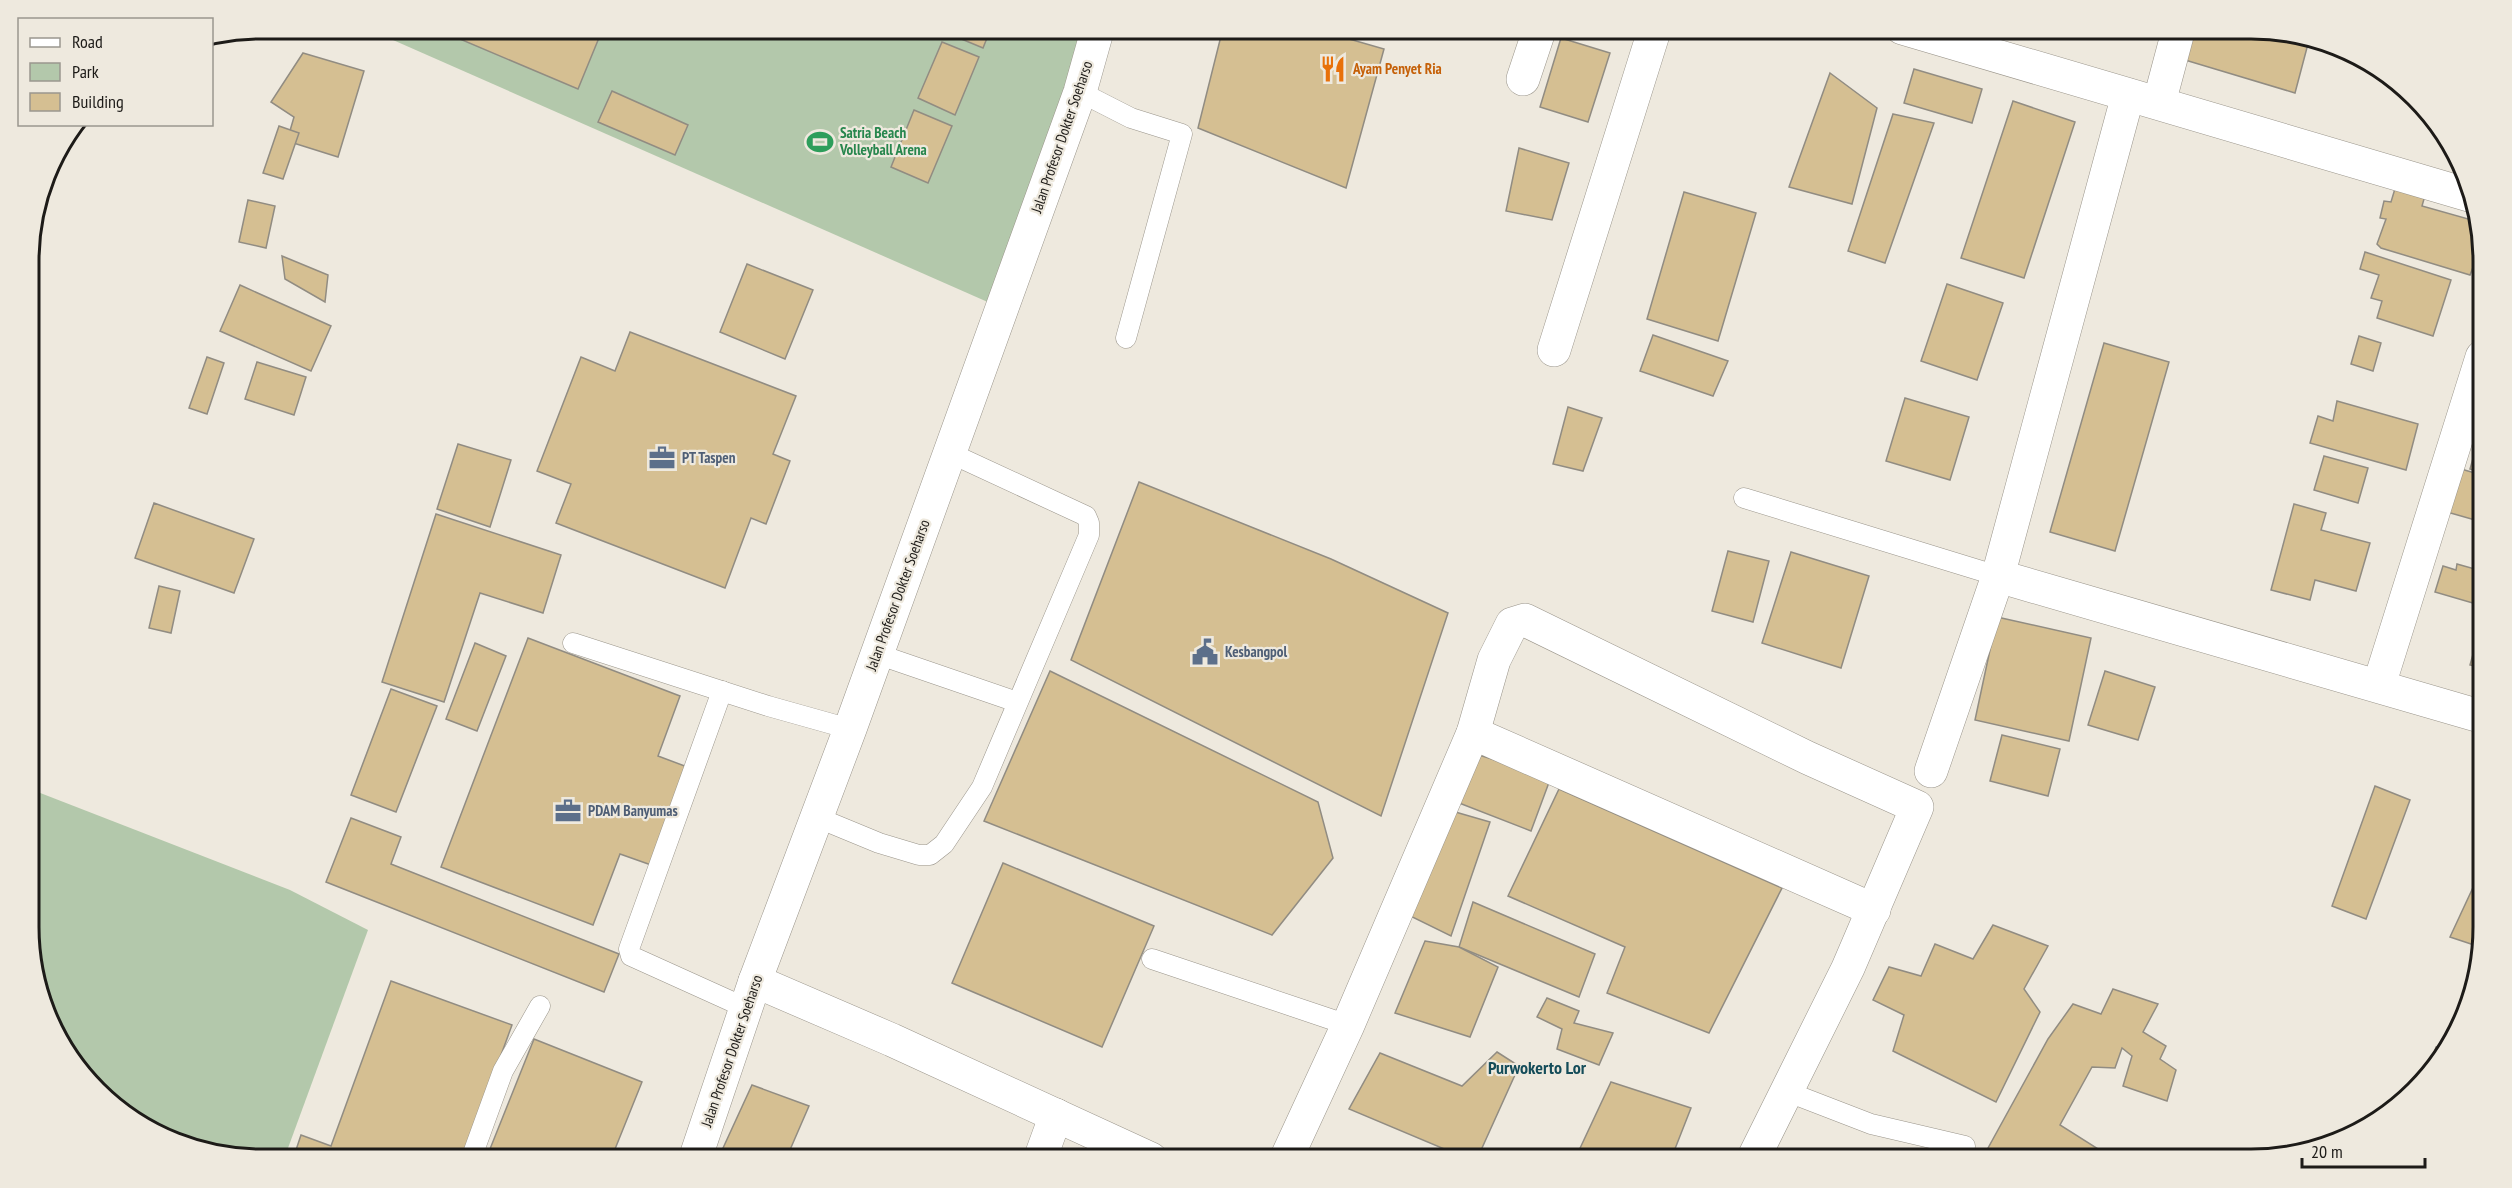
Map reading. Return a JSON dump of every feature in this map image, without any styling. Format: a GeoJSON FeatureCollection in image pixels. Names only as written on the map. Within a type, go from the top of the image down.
{"type":"FeatureCollection","features":[{"type":"Feature","properties":{"kind":"street","name":"Jalan Profesor Dokter Soeharso"},"geometry":{"type":"LineString","coordinates":[[698,1149],[751,994],[850,729],[1080,92],[1095,39]]}},
{"type":"Feature","properties":{"kind":"street"},"geometry":{"type":"LineString","coordinates":[[1523,79],[1536,39]]}},
{"type":"Feature","properties":{"kind":"street"},"geometry":{"type":"LineString","coordinates":[[1554,350],[1652,39]]}},
{"type":"Feature","properties":{"kind":"street"},"geometry":{"type":"LineString","coordinates":[[1939,39],[2144,99],[2458,181]]}},
{"type":"Feature","properties":{"kind":"street"},"geometry":{"type":"LineString","coordinates":[[1931,771],[1998,576],[2144,99],[2174,39]]}},
{"type":"Feature","properties":{"kind":"street"},"geometry":{"type":"LineString","coordinates":[[2379,685],[2473,386]]}},
{"type":"Feature","properties":{"kind":"street"},"geometry":{"type":"LineString","coordinates":[[1998,576],[2473,714]]}},
{"type":"Feature","properties":{"kind":"street"},"geometry":{"type":"LineString","coordinates":[[1291,1149],[1348,1025],[1473,733],[1494,660],[1512,624],[1525,620],[1808,758],[1917,807],[1874,910],[1759,1149]]}},
{"type":"Feature","properties":{"kind":"street"},"geometry":{"type":"LineString","coordinates":[[1473,733],[1874,910]]}},
{"type":"Feature","properties":{"kind":"street"},"geometry":{"type":"LineString","coordinates":[[751,994],[1056,1115],[1129,1149]]}},
{"type":"Feature","properties":{"kind":"street"},"geometry":{"type":"LineString","coordinates":[[1044,1149],[1056,1115]]}},
{"type":"Feature","properties":{"kind":"lane"},"geometry":{"type":"LineString","coordinates":[[1080,92],[1131,118],[1182,134],[1126,338]]}},
{"type":"Feature","properties":{"kind":"lane"},"geometry":{"type":"LineString","coordinates":[[816,817],[879,843],[919,855],[930,855],[944,844],[982,787],[1089,535],[1089,523],[1086,516],[950,453]]}},
{"type":"Feature","properties":{"kind":"lane"},"geometry":{"type":"LineString","coordinates":[[1744,498],[1998,576]]}},
{"type":"Feature","properties":{"kind":"lane"},"geometry":{"type":"LineString","coordinates":[[573,643],[850,729]]}},
{"type":"Feature","properties":{"kind":"lane"},"geometry":{"type":"LineString","coordinates":[[877,654],[1017,702]]}},
{"type":"Feature","properties":{"kind":"lane"},"geometry":{"type":"LineString","coordinates":[[722,691],[629,949],[631,956],[751,994]]}},
{"type":"Feature","properties":{"kind":"lane"},"geometry":{"type":"LineString","coordinates":[[1152,959],[1348,1025]]}},
{"type":"Feature","properties":{"kind":"lane"},"geometry":{"type":"LineString","coordinates":[[475,1149],[503,1071],[540,1006]]}},
{"type":"Feature","properties":{"kind":"lane"},"geometry":{"type":"LineString","coordinates":[[1788,1092],[1871,1124],[1965,1146]]}},
{"type":"Feature","properties":{"kind":"green space"},"geometry":{"type":"Polygon","coordinates":[[[391,39],[1087,39],[999,307],[391,39]]]}},
{"type":"Feature","properties":{"kind":"green space"},"geometry":{"type":"Polygon","coordinates":[[[39,792],[290,890],[368,930],[288,1149],[246,1149],[218,1145],[176,1132],[138,1112],[104,1084],[76,1050],[56,1012],[43,970],[39,942],[39,792]]]}},
{"type":"Feature","properties":{"kind":"building"},"geometry":{"type":"Polygon","coordinates":[[[460,39],[598,39],[578,89],[460,39]]]}},
{"type":"Feature","properties":{"kind":"building"},"geometry":{"type":"Polygon","coordinates":[[[961,39],[987,39],[983,48],[961,39]]]}},
{"type":"Feature","properties":{"kind":"building"},"geometry":{"type":"Polygon","coordinates":[[[1220,39],[1349,39],[1384,49],[1346,188],[1198,128],[1220,39]]]}},
{"type":"Feature","properties":{"kind":"building"},"geometry":{"type":"Polygon","coordinates":[[[1561,39],[1610,53],[1588,122],[1540,107],[1561,39]]]}},
{"type":"Feature","properties":{"kind":"building"},"geometry":{"type":"Polygon","coordinates":[[[2191,39],[2266,39],[2307,47],[2295,93],[2185,60],[2191,39]]]}},
{"type":"Feature","properties":{"kind":"building"},"geometry":{"type":"Polygon","coordinates":[[[942,42],[979,57],[955,115],[918,98],[942,42]]]}},
{"type":"Feature","properties":{"kind":"building"},"geometry":{"type":"Polygon","coordinates":[[[303,53],[364,71],[338,157],[287,141],[294,117],[271,102],[303,53]]]}},
{"type":"Feature","properties":{"kind":"building"},"geometry":{"type":"Polygon","coordinates":[[[1914,69],[1982,89],[1972,123],[1904,103],[1914,69]]]}},
{"type":"Feature","properties":{"kind":"building"},"geometry":{"type":"Polygon","coordinates":[[[1830,73],[1877,108],[1852,204],[1789,187],[1830,73]]]}},
{"type":"Feature","properties":{"kind":"building"},"geometry":{"type":"Polygon","coordinates":[[[612,91],[688,125],[675,155],[598,122],[612,91]]]}},
{"type":"Feature","properties":{"kind":"building"},"geometry":{"type":"Polygon","coordinates":[[[2013,101],[2075,122],[2024,278],[1961,258],[2013,101]]]}},
{"type":"Feature","properties":{"kind":"building"},"geometry":{"type":"Polygon","coordinates":[[[914,110],[952,126],[928,183],[891,167],[914,110]]]}},
{"type":"Feature","properties":{"kind":"building"},"geometry":{"type":"Polygon","coordinates":[[[1893,114],[1934,123],[1885,263],[1848,251],[1893,114]]]}},
{"type":"Feature","properties":{"kind":"building"},"geometry":{"type":"Polygon","coordinates":[[[279,126],[299,133],[283,179],[263,173],[279,126]]]}},
{"type":"Feature","properties":{"kind":"building"},"geometry":{"type":"Polygon","coordinates":[[[1519,148],[1569,163],[1552,220],[1506,211],[1519,148]]]}},
{"type":"Feature","properties":{"kind":"building"},"geometry":{"type":"Polygon","coordinates":[[[2397,182],[2426,192],[2422,206],[2469,219],[2473,246],[2473,267],[2470,275],[2381,248],[2377,244],[2386,219],[2380,218],[2384,201],[2391,202],[2397,182]]]}},
{"type":"Feature","properties":{"kind":"building"},"geometry":{"type":"Polygon","coordinates":[[[1684,192],[1756,213],[1718,341],[1647,319],[1684,192]]]}},
{"type":"Feature","properties":{"kind":"building"},"geometry":{"type":"Polygon","coordinates":[[[248,200],[275,206],[266,248],[239,242],[248,200]]]}},
{"type":"Feature","properties":{"kind":"building"},"geometry":{"type":"Polygon","coordinates":[[[2365,252],[2451,280],[2433,336],[2377,318],[2382,301],[2371,298],[2379,275],[2360,269],[2365,252]]]}},
{"type":"Feature","properties":{"kind":"building"},"geometry":{"type":"Polygon","coordinates":[[[282,256],[328,275],[325,302],[285,279],[282,256]]]}},
{"type":"Feature","properties":{"kind":"building"},"geometry":{"type":"Polygon","coordinates":[[[747,264],[813,290],[785,359],[720,332],[747,264]]]}},
{"type":"Feature","properties":{"kind":"building"},"geometry":{"type":"Polygon","coordinates":[[[1947,284],[2003,303],[1977,380],[1921,361],[1947,284]]]}},
{"type":"Feature","properties":{"kind":"building"},"geometry":{"type":"Polygon","coordinates":[[[240,285],[331,326],[311,371],[220,331],[240,285]]]}},
{"type":"Feature","properties":{"kind":"building","name":"PT Taspen"},"geometry":{"type":"Polygon","coordinates":[[[630,332],[796,396],[773,454],[790,461],[766,524],[751,518],[725,588],[556,523],[571,484],[537,471],[581,357],[615,371],[630,332]]]}},
{"type":"Feature","properties":{"kind":"building"},"geometry":{"type":"Polygon","coordinates":[[[1653,335],[1728,361],[1713,396],[1640,371],[1653,335]]]}},
{"type":"Feature","properties":{"kind":"building"},"geometry":{"type":"Polygon","coordinates":[[[2359,336],[2381,343],[2373,371],[2351,364],[2359,336]]]}},
{"type":"Feature","properties":{"kind":"building"},"geometry":{"type":"Polygon","coordinates":[[[2104,343],[2169,362],[2115,551],[2050,532],[2104,343]]]}},
{"type":"Feature","properties":{"kind":"building"},"geometry":{"type":"Polygon","coordinates":[[[207,357],[224,363],[207,414],[189,408],[207,357]]]}},
{"type":"Feature","properties":{"kind":"building"},"geometry":{"type":"Polygon","coordinates":[[[257,362],[306,377],[294,415],[245,399],[257,362]]]}},
{"type":"Feature","properties":{"kind":"building"},"geometry":{"type":"Polygon","coordinates":[[[1905,398],[1969,417],[1950,480],[1886,461],[1905,398]]]}},
{"type":"Feature","properties":{"kind":"building"},"geometry":{"type":"Polygon","coordinates":[[[2337,401],[2418,424],[2406,470],[2310,443],[2318,416],[2333,421],[2337,401]]]}},
{"type":"Feature","properties":{"kind":"building"},"geometry":{"type":"Polygon","coordinates":[[[1568,407],[1602,418],[1583,471],[1553,464],[1568,407]]]}},
{"type":"Feature","properties":{"kind":"building"},"geometry":{"type":"Polygon","coordinates":[[[458,444],[511,460],[490,527],[437,509],[458,444]]]}},
{"type":"Feature","properties":{"kind":"building"},"geometry":{"type":"Polygon","coordinates":[[[2324,456],[2368,468],[2358,503],[2314,490],[2324,456]]]}},
{"type":"Feature","properties":{"kind":"building"},"geometry":{"type":"Polygon","coordinates":[[[2461,469],[2473,472],[2473,519],[2447,512],[2461,469]]]}},
{"type":"Feature","properties":{"kind":"building"},"geometry":{"type":"Polygon","coordinates":[[[1139,482],[1331,559],[1448,613],[1381,816],[1071,660],[1139,482]]]}},
{"type":"Feature","properties":{"kind":"building"},"geometry":{"type":"Polygon","coordinates":[[[154,503],[254,539],[234,593],[135,558],[154,503]]]}},
{"type":"Feature","properties":{"kind":"building"},"geometry":{"type":"Polygon","coordinates":[[[2294,504],[2326,513],[2321,530],[2370,543],[2356,591],[2315,580],[2310,600],[2271,590],[2294,504]]]}},
{"type":"Feature","properties":{"kind":"building"},"geometry":{"type":"Polygon","coordinates":[[[436,514],[561,555],[543,613],[480,593],[444,702],[382,682],[436,514]]]}},
{"type":"Feature","properties":{"kind":"building"},"geometry":{"type":"Polygon","coordinates":[[[1728,551],[1769,561],[1753,622],[1712,611],[1728,551]]]}},
{"type":"Feature","properties":{"kind":"building"},"geometry":{"type":"Polygon","coordinates":[[[1791,552],[1869,576],[1841,668],[1762,643],[1791,552]]]}},
{"type":"Feature","properties":{"kind":"building"},"geometry":{"type":"Polygon","coordinates":[[[2457,564],[2473,568],[2473,603],[2435,592],[2443,566],[2456,570],[2457,564]]]}},
{"type":"Feature","properties":{"kind":"building"},"geometry":{"type":"Polygon","coordinates":[[[159,586],[180,591],[171,633],[149,628],[159,586]]]}},
{"type":"Feature","properties":{"kind":"building"},"geometry":{"type":"Polygon","coordinates":[[[1997,617],[2091,638],[2069,741],[1975,720],[1997,617]]]}},
{"type":"Feature","properties":{"kind":"building","name":"PDAM Banyumas"},"geometry":{"type":"Polygon","coordinates":[[[528,638],[680,696],[658,756],[690,768],[654,866],[620,854],[593,925],[441,867],[528,638]]]}},
{"type":"Feature","properties":{"kind":"building"},"geometry":{"type":"Polygon","coordinates":[[[475,643],[506,656],[477,731],[446,719],[475,643]]]}},
{"type":"Feature","properties":{"kind":"building"},"geometry":{"type":"Polygon","coordinates":[[[1050,671],[1318,802],[1333,858],[1272,935],[984,821],[1050,671]]]}},
{"type":"Feature","properties":{"kind":"building"},"geometry":{"type":"Polygon","coordinates":[[[2105,671],[2155,687],[2138,740],[2088,725],[2105,671]]]}},
{"type":"Feature","properties":{"kind":"building"},"geometry":{"type":"Polygon","coordinates":[[[391,689],[437,706],[396,812],[351,795],[391,689]]]}},
{"type":"Feature","properties":{"kind":"building"},"geometry":{"type":"Polygon","coordinates":[[[2002,735],[2060,749],[2048,796],[1990,781],[2002,735]]]}},
{"type":"Feature","properties":{"kind":"building"},"geometry":{"type":"Polygon","coordinates":[[[1469,752],[1551,777],[1531,831],[1454,801],[1469,752]]]}},
{"type":"Feature","properties":{"kind":"building"},"geometry":{"type":"Polygon","coordinates":[[[2375,786],[2410,800],[2366,919],[2332,906],[2375,786]]]}},
{"type":"Feature","properties":{"kind":"building"},"geometry":{"type":"Polygon","coordinates":[[[1559,789],[1782,888],[1709,1033],[1607,993],[1625,947],[1508,896],[1559,789]]]}},
{"type":"Feature","properties":{"kind":"building"},"geometry":{"type":"Polygon","coordinates":[[[1445,809],[1490,822],[1451,936],[1398,910],[1445,809]]]}},
{"type":"Feature","properties":{"kind":"building"},"geometry":{"type":"Polygon","coordinates":[[[351,818],[401,837],[391,864],[619,954],[604,992],[326,882],[351,818]]]}},
{"type":"Feature","properties":{"kind":"building"},"geometry":{"type":"Polygon","coordinates":[[[1003,863],[1154,926],[1102,1047],[952,983],[1003,863]]]}},
{"type":"Feature","properties":{"kind":"building"},"geometry":{"type":"Polygon","coordinates":[[[2473,888],[2473,945],[2450,937],[2473,888]]]}},
{"type":"Feature","properties":{"kind":"building"},"geometry":{"type":"Polygon","coordinates":[[[1473,902],[1595,954],[1579,997],[1459,947],[1473,902]]]}},
{"type":"Feature","properties":{"kind":"building"},"geometry":{"type":"Polygon","coordinates":[[[1993,925],[2048,946],[2024,989],[2040,1012],[1996,1102],[1893,1051],[1904,1015],[1873,1000],[1889,967],[1921,976],[1935,944],[1973,959],[1993,925]]]}},
{"type":"Feature","properties":{"kind":"building"},"geometry":{"type":"Polygon","coordinates":[[[1425,941],[1459,947],[1498,967],[1470,1037],[1395,1013],[1425,941]]]}},
{"type":"Feature","properties":{"kind":"building"},"geometry":{"type":"Polygon","coordinates":[[[391,981],[512,1025],[467,1149],[296,1149],[301,1135],[331,1146],[391,981]]]}},
{"type":"Feature","properties":{"kind":"building"},"geometry":{"type":"Polygon","coordinates":[[[2113,989],[2158,1004],[2143,1032],[2166,1046],[2160,1059],[2176,1070],[2167,1101],[2123,1086],[2132,1056],[2122,1048],[2115,1068],[2092,1067],[2060,1125],[2098,1149],[1988,1149],[2048,1039],[2073,1004],[2101,1014],[2113,989]]]}},
{"type":"Feature","properties":{"kind":"building"},"geometry":{"type":"Polygon","coordinates":[[[1547,998],[1579,1011],[1574,1023],[1613,1033],[1599,1065],[1557,1049],[1562,1029],[1537,1017],[1547,998]]]}},
{"type":"Feature","properties":{"kind":"building"},"geometry":{"type":"Polygon","coordinates":[[[534,1039],[642,1082],[615,1149],[490,1149],[534,1039]]]}},
{"type":"Feature","properties":{"kind":"building"},"geometry":{"type":"Polygon","coordinates":[[[1497,1052],[1519,1066],[1482,1149],[1444,1149],[1349,1109],[1380,1053],[1462,1086],[1497,1052]]]}},
{"type":"Feature","properties":{"kind":"building"},"geometry":{"type":"Polygon","coordinates":[[[1611,1082],[1691,1108],[1675,1149],[1580,1149],[1611,1082]]]}},
{"type":"Feature","properties":{"kind":"building"},"geometry":{"type":"Polygon","coordinates":[[[752,1085],[809,1106],[790,1149],[723,1149],[752,1085]]]}},
{"type":"Feature","properties":{"kind":"place","name":"Ayam Penyet Ria"},"geometry":{"type":"Point","coordinates":[1333,69]}},
{"type":"Feature","properties":{"kind":"place","name":"Satria Beach Volleyball Arena"},"geometry":{"type":"Point","coordinates":[820,142]}},
{"type":"Feature","properties":{"kind":"place","name":"PT Taspen"},"geometry":{"type":"Point","coordinates":[662,458]}},
{"type":"Feature","properties":{"kind":"place","name":"Kesbangpol"},"geometry":{"type":"Point","coordinates":[1205,652]}},
{"type":"Feature","properties":{"kind":"place","name":"PDAM Banyumas"},"geometry":{"type":"Point","coordinates":[568,811]}},
{"type":"Feature","properties":{"kind":"district","name":"Purwokerto Lor"},"geometry":{"type":"Point","coordinates":[1537,1068]}}]}
